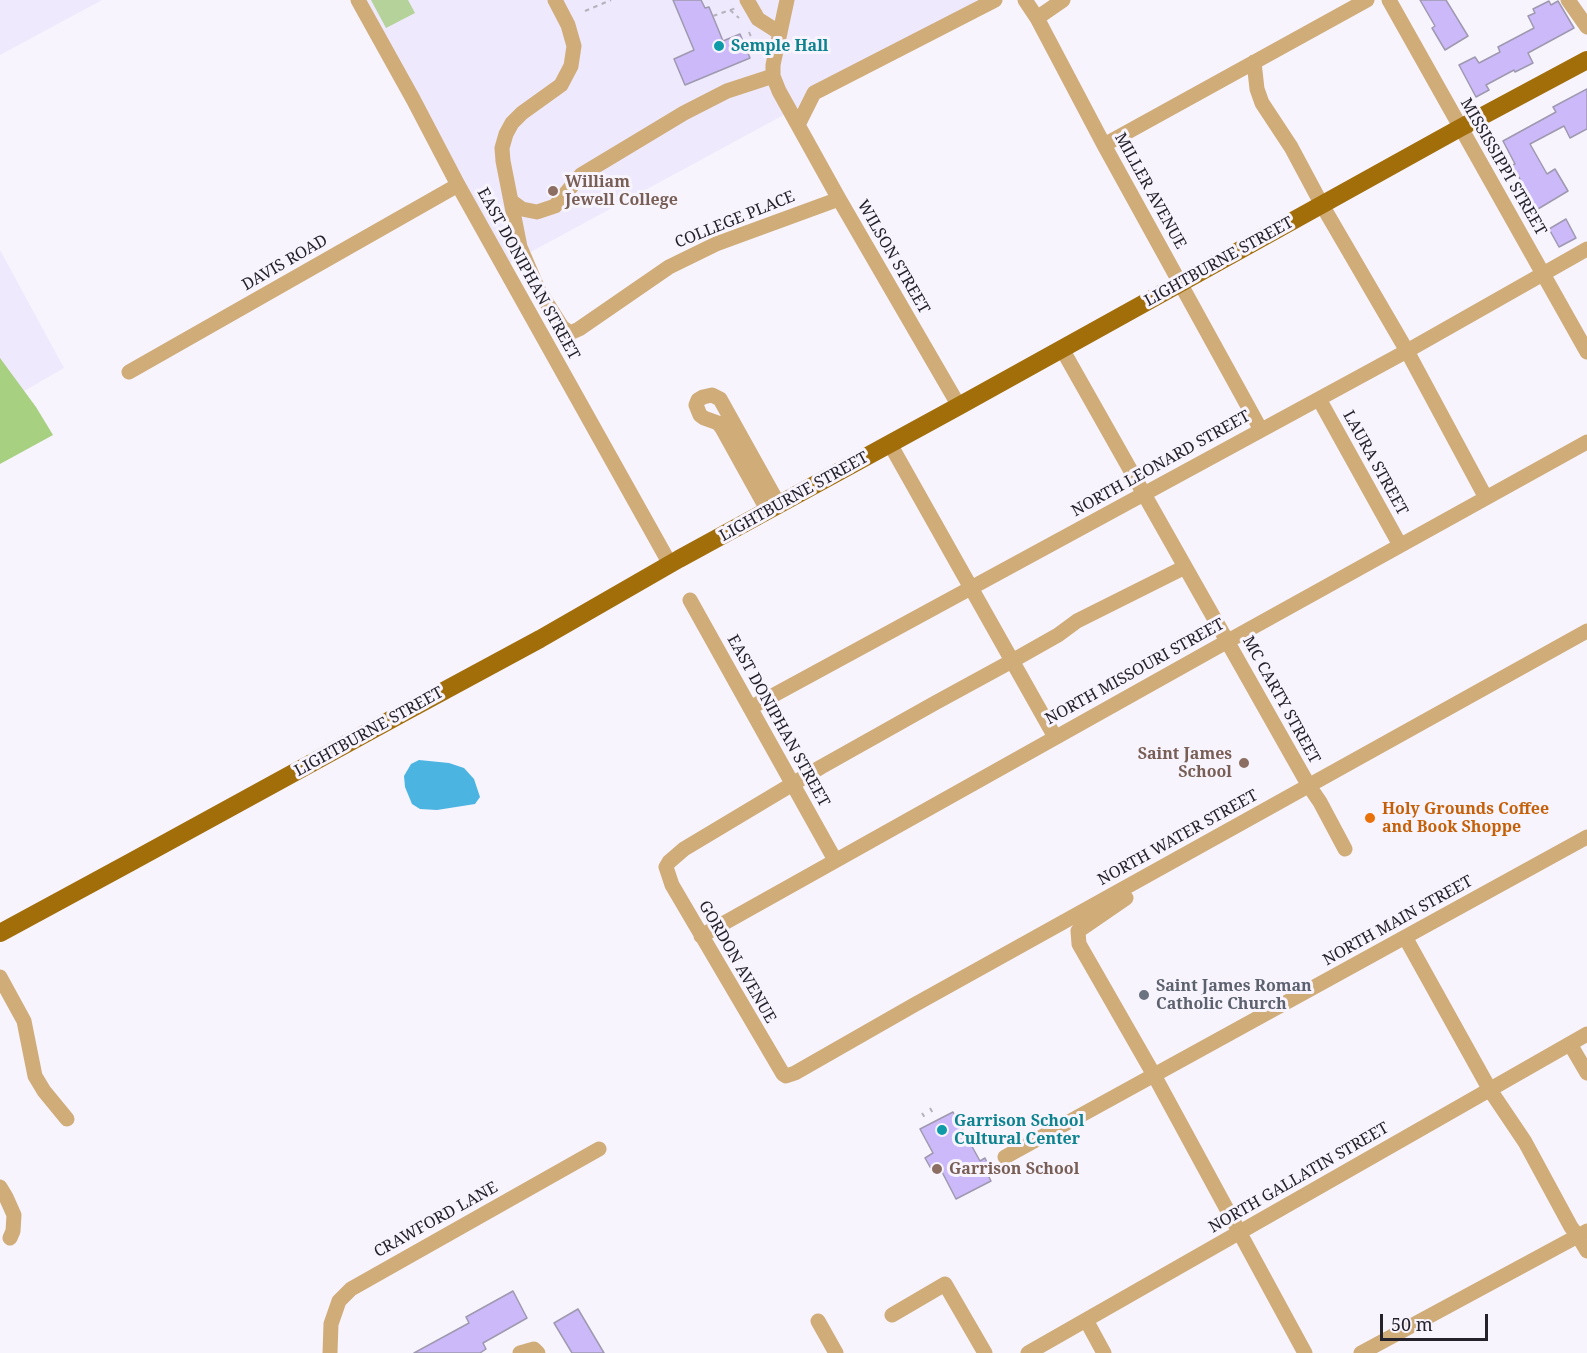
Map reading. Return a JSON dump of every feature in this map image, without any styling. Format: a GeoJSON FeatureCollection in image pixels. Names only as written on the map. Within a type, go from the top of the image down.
{"type":"FeatureCollection","features":[{"type":"Feature","properties":{"kind":"main road","name":"LIGHTBURNE STREET"},"geometry":{"type":"LineString","coordinates":[[0,933],[540,639],[670,564],[1587,60]]}},
{"type":"Feature","properties":{"kind":"street","name":"EAST DONIPHAN STREET"},"geometry":{"type":"LineString","coordinates":[[358,0],[458,185],[670,564]]}},
{"type":"Feature","properties":{"kind":"street"},"geometry":{"type":"LineString","coordinates":[[555,0],[568,25],[574,46],[571,66],[561,84],[512,123],[502,148],[511,201],[522,209],[537,212],[555,206],[581,175],[684,113],[727,92],[773,76],[774,56],[787,0]]}},
{"type":"Feature","properties":{"kind":"street"},"geometry":{"type":"LineString","coordinates":[[798,125],[814,93],[995,0]]}},
{"type":"Feature","properties":{"kind":"street","name":"MILLER AVENUE"},"geometry":{"type":"LineString","coordinates":[[1025,0],[1261,430]]}},
{"type":"Feature","properties":{"kind":"street"},"geometry":{"type":"LineString","coordinates":[[1036,18],[1063,0]]}},
{"type":"Feature","properties":{"kind":"street"},"geometry":{"type":"LineString","coordinates":[[1104,145],[1367,0]]}},
{"type":"Feature","properties":{"kind":"street","name":"MISSISSIPPI STREET"},"geometry":{"type":"LineString","coordinates":[[1389,0],[1587,352]]}},
{"type":"Feature","properties":{"kind":"street"},"geometry":{"type":"LineString","coordinates":[[1571,1],[1587,27]]}},
{"type":"Feature","properties":{"kind":"street"},"geometry":{"type":"LineString","coordinates":[[741,4],[758,19],[780,33]]}},
{"type":"Feature","properties":{"kind":"street"},"geometry":{"type":"LineString","coordinates":[[1254,62],[1257,89],[1262,103],[1291,147],[1407,351],[1486,498]]}},
{"type":"Feature","properties":{"kind":"street","name":"WILSON STREET"},"geometry":{"type":"LineString","coordinates":[[773,76],[779,92],[839,199],[960,406]]}},
{"type":"Feature","properties":{"kind":"street","name":"DAVIS ROAD"},"geometry":{"type":"LineString","coordinates":[[129,372],[458,185]]}},
{"type":"Feature","properties":{"kind":"street","name":"COLLEGE PLACE"},"geometry":{"type":"LineString","coordinates":[[511,201],[520,247],[538,289],[562,327],[570,333],[669,267],[716,244],[839,199]]}},
{"type":"Feature","properties":{"kind":"street","name":"NORTH LEONARD STREET"},"geometry":{"type":"LineString","coordinates":[[750,708],[1407,351],[1587,249]]}},
{"type":"Feature","properties":{"kind":"street","name":"MC CARTY STREET"},"geometry":{"type":"LineString","coordinates":[[1062,349],[1345,849]]}},
{"type":"Feature","properties":{"kind":"street"},"geometry":{"type":"LineString","coordinates":[[712,395],[720,399],[773,508],[722,428],[715,421],[700,415],[696,405],[698,400],[712,395]]}},
{"type":"Feature","properties":{"kind":"street","name":"LAURA STREET"},"geometry":{"type":"LineString","coordinates":[[1319,399],[1400,545]]}},
{"type":"Feature","properties":{"kind":"street","name":"NORTH MISSOURI STREET"},"geometry":{"type":"LineString","coordinates":[[701,936],[1587,442]]}},
{"type":"Feature","properties":{"kind":"street"},"geometry":{"type":"LineString","coordinates":[[890,444],[1055,737]]}},
{"type":"Feature","properties":{"kind":"street"},"geometry":{"type":"LineString","coordinates":[[793,785],[934,703],[1058,635],[1077,621],[1185,567]]}},
{"type":"Feature","properties":{"kind":"street","name":"EAST DONIPHAN STREET"},"geometry":{"type":"LineString","coordinates":[[690,600],[835,860]]}},
{"type":"Feature","properties":{"kind":"street","name":"NORTH WATER STREET"},"geometry":{"type":"LineString","coordinates":[[786,1076],[1587,631]]}},
{"type":"Feature","properties":{"kind":"street","name":"GORDON AVENUE"},"geometry":{"type":"LineString","coordinates":[[786,1076],[780,1071],[701,936],[672,885],[666,867],[684,849],[793,785]]}},
{"type":"Feature","properties":{"kind":"street","name":"NORTH MAIN STREET"},"geometry":{"type":"LineString","coordinates":[[1005,1157],[1587,837]]}},
{"type":"Feature","properties":{"kind":"street"},"geometry":{"type":"LineString","coordinates":[[1149,875],[1128,897],[1078,931],[1079,944],[1154,1075],[1305,1353]]}},
{"type":"Feature","properties":{"kind":"street"},"geometry":{"type":"LineString","coordinates":[[1405,937],[1490,1090],[1525,1142],[1571,1227],[1583,1233]]}},
{"type":"Feature","properties":{"kind":"street"},"geometry":{"type":"LineString","coordinates":[[0,977],[24,1021],[35,1076],[67,1119]]}},
{"type":"Feature","properties":{"kind":"street","name":"NORTH GALLATIN STREET"},"geometry":{"type":"LineString","coordinates":[[1028,1353],[1587,1034]]}},
{"type":"Feature","properties":{"kind":"street"},"geometry":{"type":"LineString","coordinates":[[1570,1044],[1587,1073]]}},
{"type":"Feature","properties":{"kind":"street","name":"CRAWFORD LANE"},"geometry":{"type":"LineString","coordinates":[[330,1353],[331,1324],[339,1301],[351,1289],[599,1149]]}},
{"type":"Feature","properties":{"kind":"street"},"geometry":{"type":"LineString","coordinates":[[0,1187],[14,1215],[10,1238]]}},
{"type":"Feature","properties":{"kind":"street"},"geometry":{"type":"LineString","coordinates":[[1583,1233],[1587,1251]]}},
{"type":"Feature","properties":{"kind":"street"},"geometry":{"type":"LineString","coordinates":[[1361,1353],[1583,1233]]}},
{"type":"Feature","properties":{"kind":"street"},"geometry":{"type":"LineString","coordinates":[[892,1315],[945,1284],[985,1353]]}},
{"type":"Feature","properties":{"kind":"street"},"geometry":{"type":"LineString","coordinates":[[1086,1320],[1104,1353]]}},
{"type":"Feature","properties":{"kind":"street"},"geometry":{"type":"LineString","coordinates":[[818,1321],[836,1353]]}},
{"type":"Feature","properties":{"kind":"street"},"geometry":{"type":"LineString","coordinates":[[520,1353],[534,1349],[538,1353]]}},
{"type":"Feature","properties":{"kind":"path"},"geometry":{"type":"LineString","coordinates":[[585,11],[611,0]]}},
{"type":"Feature","properties":{"kind":"path"},"geometry":{"type":"LineString","coordinates":[[712,16],[741,4]]}},
{"type":"Feature","properties":{"kind":"path"},"geometry":{"type":"LineString","coordinates":[[730,10],[746,24],[757,48],[760,62]]}},
{"type":"Feature","properties":{"kind":"path"},"geometry":{"type":"LineString","coordinates":[[930,1108],[934,1115]]}},
{"type":"Feature","properties":{"kind":"path"},"geometry":{"type":"LineString","coordinates":[[922,1113],[925,1118]]}},
{"type":"Feature","properties":{"kind":"shaded area"},"geometry":{"type":"Polygon","coordinates":[[[0,0],[102,0],[0,55],[0,0]]]}},
{"type":"Feature","properties":{"kind":"shaded area","name":"William Jewell College"},"geometry":{"type":"Polygon","coordinates":[[[357,0],[996,0],[503,267],[357,0]]]}},
{"type":"Feature","properties":{"kind":"shaded area"},"geometry":{"type":"Polygon","coordinates":[[[0,250],[64,368],[0,405],[0,250]]]}},
{"type":"Feature","properties":{"kind":"green space"},"geometry":{"type":"Polygon","coordinates":[[[371,0],[408,0],[415,13],[386,28],[371,0]]]}},
{"type":"Feature","properties":{"kind":"green space"},"geometry":{"type":"Polygon","coordinates":[[[0,358],[36,407],[53,435],[0,464],[0,358]]]}},
{"type":"Feature","properties":{"kind":"water"},"geometry":{"type":"Polygon","coordinates":[[[419,760],[449,763],[464,768],[474,779],[480,797],[475,804],[437,810],[420,809],[412,804],[405,787],[404,776],[411,764],[419,760]]]}},
{"type":"Feature","properties":{"kind":"building","name":"Semple Hall"},"geometry":{"type":"Polygon","coordinates":[[[673,0],[701,0],[705,8],[709,7],[723,41],[740,34],[750,58],[685,85],[674,59],[694,50],[673,0]]]}},
{"type":"Feature","properties":{"kind":"building"},"geometry":{"type":"Polygon","coordinates":[[[1420,0],[1446,0],[1468,36],[1445,50],[1420,0]]]}},
{"type":"Feature","properties":{"kind":"building"},"geometry":{"type":"Polygon","coordinates":[[[1549,1],[1551,5],[1558,1],[1574,28],[1528,53],[1533,63],[1486,85],[1489,90],[1476,97],[1459,65],[1475,57],[1479,63],[1500,52],[1498,47],[1534,28],[1528,16],[1535,13],[1533,9],[1549,1]]]}},
{"type":"Feature","properties":{"kind":"building"},"geometry":{"type":"Polygon","coordinates":[[[1587,89],[1587,129],[1570,138],[1564,126],[1530,144],[1547,174],[1555,169],[1568,191],[1533,212],[1522,193],[1526,190],[1512,165],[1515,164],[1503,141],[1556,112],[1553,107],[1587,89]]]}},
{"type":"Feature","properties":{"kind":"building"},"geometry":{"type":"Polygon","coordinates":[[[1566,219],[1576,238],[1559,247],[1549,229],[1566,219]]]}},
{"type":"Feature","properties":{"kind":"building"},"geometry":{"type":"Polygon","coordinates":[[[953,1112],[980,1161],[985,1158],[990,1169],[986,1171],[991,1181],[956,1199],[941,1170],[934,1174],[925,1158],[933,1153],[920,1129],[953,1112]]]}},
{"type":"Feature","properties":{"kind":"building"},"geometry":{"type":"Polygon","coordinates":[[[513,1291],[527,1318],[483,1343],[486,1349],[480,1353],[414,1353],[469,1323],[466,1317],[513,1291]]]}},
{"type":"Feature","properties":{"kind":"building"},"geometry":{"type":"Polygon","coordinates":[[[578,1309],[604,1353],[572,1353],[554,1323],[578,1309]]]}},
{"type":"Feature","properties":{"kind":"place","name":"Semple Hall"},"geometry":{"type":"Point","coordinates":[719,46]}},
{"type":"Feature","properties":{"kind":"place","name":"William Jewell College"},"geometry":{"type":"Point","coordinates":[553,191]}},
{"type":"Feature","properties":{"kind":"place","name":"Saint James School"},"geometry":{"type":"Point","coordinates":[1244,763]}},
{"type":"Feature","properties":{"kind":"place","name":"Holy Grounds Coffee and Book Shoppe"},"geometry":{"type":"Point","coordinates":[1370,818]}},
{"type":"Feature","properties":{"kind":"place","name":"Saint James Roman Catholic Church"},"geometry":{"type":"Point","coordinates":[1144,995]}},
{"type":"Feature","properties":{"kind":"place","name":"Garrison School Cultural Center"},"geometry":{"type":"Point","coordinates":[942,1130]}},
{"type":"Feature","properties":{"kind":"place","name":"Garrison School"},"geometry":{"type":"Point","coordinates":[937,1169]}}]}
